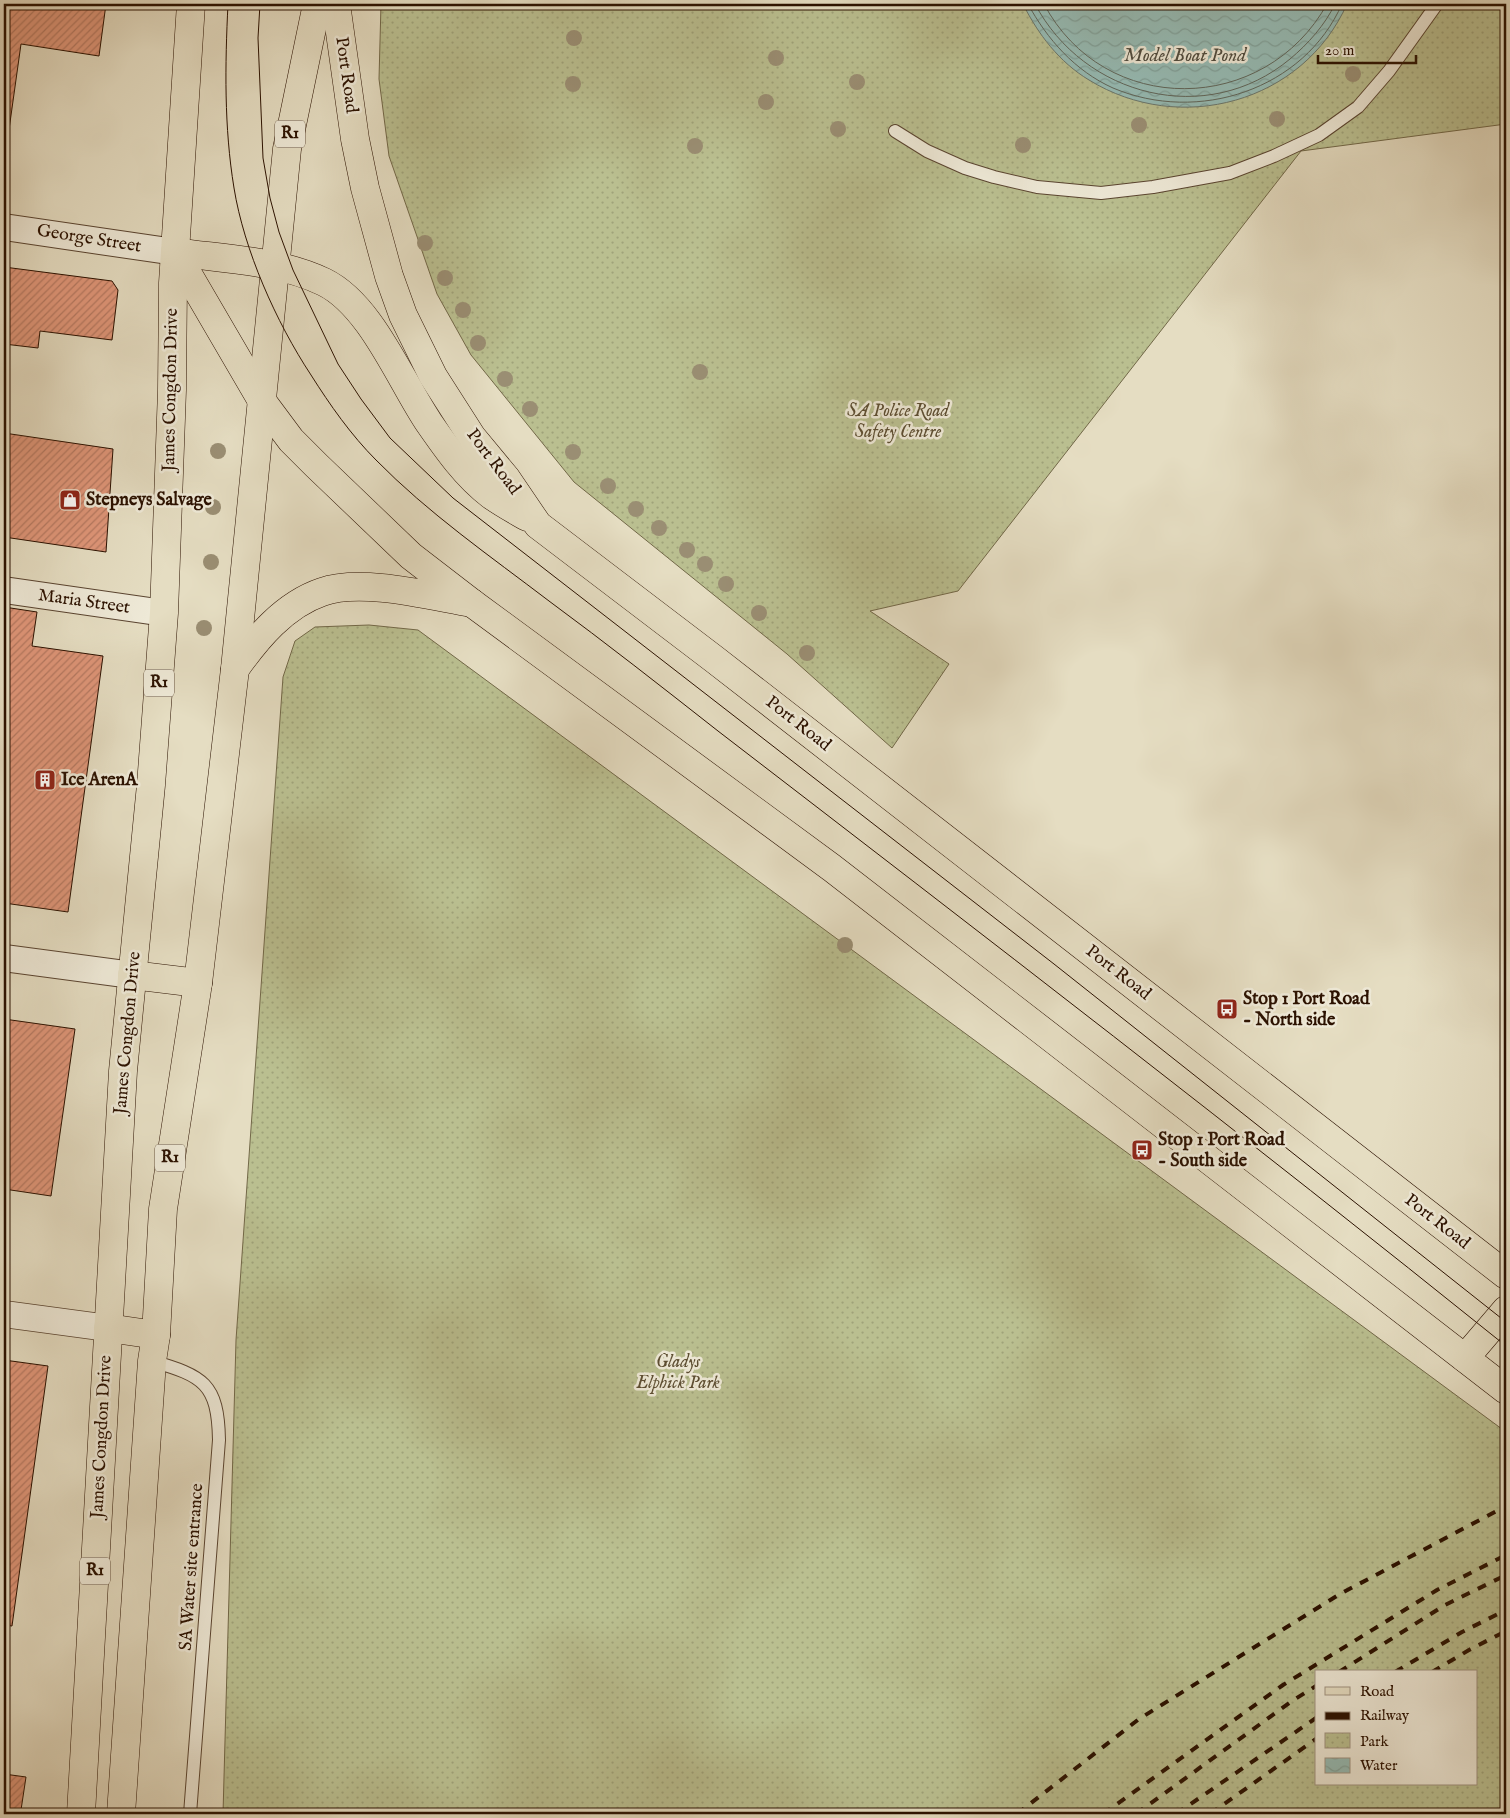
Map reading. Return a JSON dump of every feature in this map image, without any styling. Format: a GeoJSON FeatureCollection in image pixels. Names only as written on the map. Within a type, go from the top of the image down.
{"type":"FeatureCollection","features":[{"type":"Feature","properties":{"kind":"main road","name":"R1"},"geometry":{"type":"LineString","coordinates":[[175,252],[190,4]]}},
{"type":"Feature","properties":{"kind":"main road","name":"Port Road"},"geometry":{"type":"LineString","coordinates":[[262,401],[287,149],[317,4]]}},
{"type":"Feature","properties":{"kind":"main road","name":"Port Road"},"geometry":{"type":"LineString","coordinates":[[336,4],[355,139],[365,188],[389,276],[403,315],[433,376],[463,422],[538,525],[714,659],[1506,1275]]}},
{"type":"Feature","properties":{"kind":"main road"},"geometry":{"type":"LineString","coordinates":[[175,252],[293,270],[324,282],[346,296],[371,326],[428,422],[472,478],[492,495],[538,525]]}},
{"type":"Feature","properties":{"kind":"main road"},"geometry":{"type":"LineString","coordinates":[[175,252],[262,401],[291,440],[411,556],[832,868],[1506,1390]]}},
{"type":"Feature","properties":{"kind":"main road","name":"James Congdon Drive"},"geometry":{"type":"LineString","coordinates":[[81,1814],[123,1071],[152,775],[164,613],[175,252]]}},
{"type":"Feature","properties":{"kind":"main road","name":"R1"},"geometry":{"type":"LineString","coordinates":[[121,1814],[162,1209],[198,983],[235,669],[262,401]]}},
{"type":"Feature","properties":{"kind":"main road"},"geometry":{"type":"LineString","coordinates":[[235,669],[263,633],[283,615],[321,592],[339,588],[366,588],[391,590],[472,603]]}},
{"type":"Feature","properties":{"kind":"main road"},"geometry":{"type":"LineString","coordinates":[[132,975],[198,983]]}},
{"type":"Feature","properties":{"kind":"main road"},"geometry":{"type":"LineString","coordinates":[[1465,1358],[1506,1310]]}},
{"type":"Feature","properties":{"kind":"main road"},"geometry":{"type":"LineString","coordinates":[[108,1328],[154,1348]]}},
{"type":"Feature","properties":{"kind":"street","name":"George Street"},"geometry":{"type":"LineString","coordinates":[[4,227],[175,252]]}},
{"type":"Feature","properties":{"kind":"street","name":"Maria Street"},"geometry":{"type":"LineString","coordinates":[[4,590],[164,613]]}},
{"type":"Feature","properties":{"kind":"street"},"geometry":{"type":"LineString","coordinates":[[4,958],[132,975]]}},
{"type":"Feature","properties":{"kind":"street"},"geometry":{"type":"LineString","coordinates":[[4,1314],[108,1328]]}},
{"type":"Feature","properties":{"kind":"lane"},"geometry":{"type":"LineString","coordinates":[[895,131],[927,151],[965,168],[1037,188],[1101,193],[1153,187],[1230,173],[1274,156],[1318,135],[1358,107],[1389,72],[1437,4]]}},
{"type":"Feature","properties":{"kind":"lane","name":"SA Water site entrance"},"geometry":{"type":"LineString","coordinates":[[154,1348],[181,1370],[197,1377],[207,1387],[214,1401],[219,1421],[190,1814]]}},
{"type":"Feature","properties":{"kind":"green space","name":"SA Police Road Safety Centre"},"geometry":{"type":"Polygon","coordinates":[[[381,4],[1506,4],[1506,124],[1301,151],[958,591],[870,611],[949,664],[892,748],[787,654],[574,482],[471,355],[437,294],[389,156],[379,79],[381,4]]]}},
{"type":"Feature","properties":{"kind":"green space","name":"Gladys Elphick Park"},"geometry":{"type":"Polygon","coordinates":[[[369,625],[418,630],[1506,1432],[1506,1814],[223,1814],[236,1340],[283,677],[295,641],[315,627],[369,625]]]}},
{"type":"Feature","properties":{"kind":"water","name":"Model Boat Pond"},"geometry":{"type":"Polygon","coordinates":[[[1023,4],[1347,4],[1327,38],[1301,66],[1270,86],[1236,100],[1199,107],[1162,106],[1124,97],[1089,80],[1068,65],[1050,46],[1035,26],[1023,4]]]}},
{"type":"Feature","properties":{"kind":"building"},"geometry":{"type":"Polygon","coordinates":[[[4,4],[106,4],[99,56],[21,44],[6,151],[4,151],[4,4]]]}},
{"type":"Feature","properties":{"kind":"building"},"geometry":{"type":"Polygon","coordinates":[[[4,267],[112,281],[118,290],[112,340],[40,331],[38,348],[4,344],[4,267]]]}},
{"type":"Feature","properties":{"kind":"building"},"geometry":{"type":"Polygon","coordinates":[[[4,433],[113,449],[106,552],[4,537],[4,433]]]}},
{"type":"Feature","properties":{"kind":"building","name":"Ice ArenA"},"geometry":{"type":"Polygon","coordinates":[[[4,607],[37,612],[32,646],[103,656],[68,912],[4,903],[4,607]]]}},
{"type":"Feature","properties":{"kind":"building"},"geometry":{"type":"Polygon","coordinates":[[[4,1019],[75,1029],[51,1196],[4,1189],[4,1019]]]}},
{"type":"Feature","properties":{"kind":"building"},"geometry":{"type":"Polygon","coordinates":[[[4,1360],[48,1366],[12,1626],[4,1625],[4,1360]]]}},
{"type":"Feature","properties":{"kind":"building"},"geometry":{"type":"Polygon","coordinates":[[[4,1774],[26,1777],[21,1810],[4,1808],[4,1774]]]}},
{"type":"Feature","properties":{"kind":"tram line"},"geometry":{"type":"LineString","coordinates":[[228,4],[226,73],[228,142],[234,188],[245,236],[263,285],[298,354],[333,408],[367,450],[417,498],[460,534],[613,649],[1114,1036],[1506,1346]]}},
{"type":"Feature","properties":{"kind":"tram line"},"geometry":{"type":"LineString","coordinates":[[260,4],[258,38],[263,158],[270,198],[279,232],[293,270],[338,364],[390,438],[453,498],[1054,964],[1506,1322]]}},
{"type":"Feature","properties":{"kind":"railway"},"geometry":{"type":"LineString","coordinates":[[1017,1814],[1139,1719],[1340,1594],[1506,1506]]}},
{"type":"Feature","properties":{"kind":"railway"},"geometry":{"type":"LineString","coordinates":[[1103,1814],[1283,1685],[1437,1590],[1506,1555]]}},
{"type":"Feature","properties":{"kind":"railway"},"geometry":{"type":"LineString","coordinates":[[1342,1670],[1445,1605],[1506,1575]]}},
{"type":"Feature","properties":{"kind":"railway"},"geometry":{"type":"LineString","coordinates":[[1398,1670],[1462,1632],[1506,1610]]}},
{"type":"Feature","properties":{"kind":"railway"},"geometry":{"type":"LineString","coordinates":[[1435,1670],[1506,1631]]}},
{"type":"Feature","properties":{"kind":"railway"},"geometry":{"type":"LineString","coordinates":[[1136,1814],[1292,1701],[1315,1687]]}},
{"type":"Feature","properties":{"kind":"railway"},"geometry":{"type":"LineString","coordinates":[[1176,1814],[1315,1719]]}},
{"type":"Feature","properties":{"kind":"railway"},"geometry":{"type":"LineString","coordinates":[[1210,1814],[1315,1740]]}},
{"type":"Feature","properties":{"kind":"place","name":"Stepneys Salvage"},"geometry":{"type":"Point","coordinates":[70,500]}},
{"type":"Feature","properties":{"kind":"place","name":"Ice ArenA"},"geometry":{"type":"Point","coordinates":[45,780]}},
{"type":"Feature","properties":{"kind":"place","name":"Stop 1 Port Road - North side"},"geometry":{"type":"Point","coordinates":[1227,1009]}},
{"type":"Feature","properties":{"kind":"place","name":"Stop 1 Port Road - South side"},"geometry":{"type":"Point","coordinates":[1142,1150]}}]}
